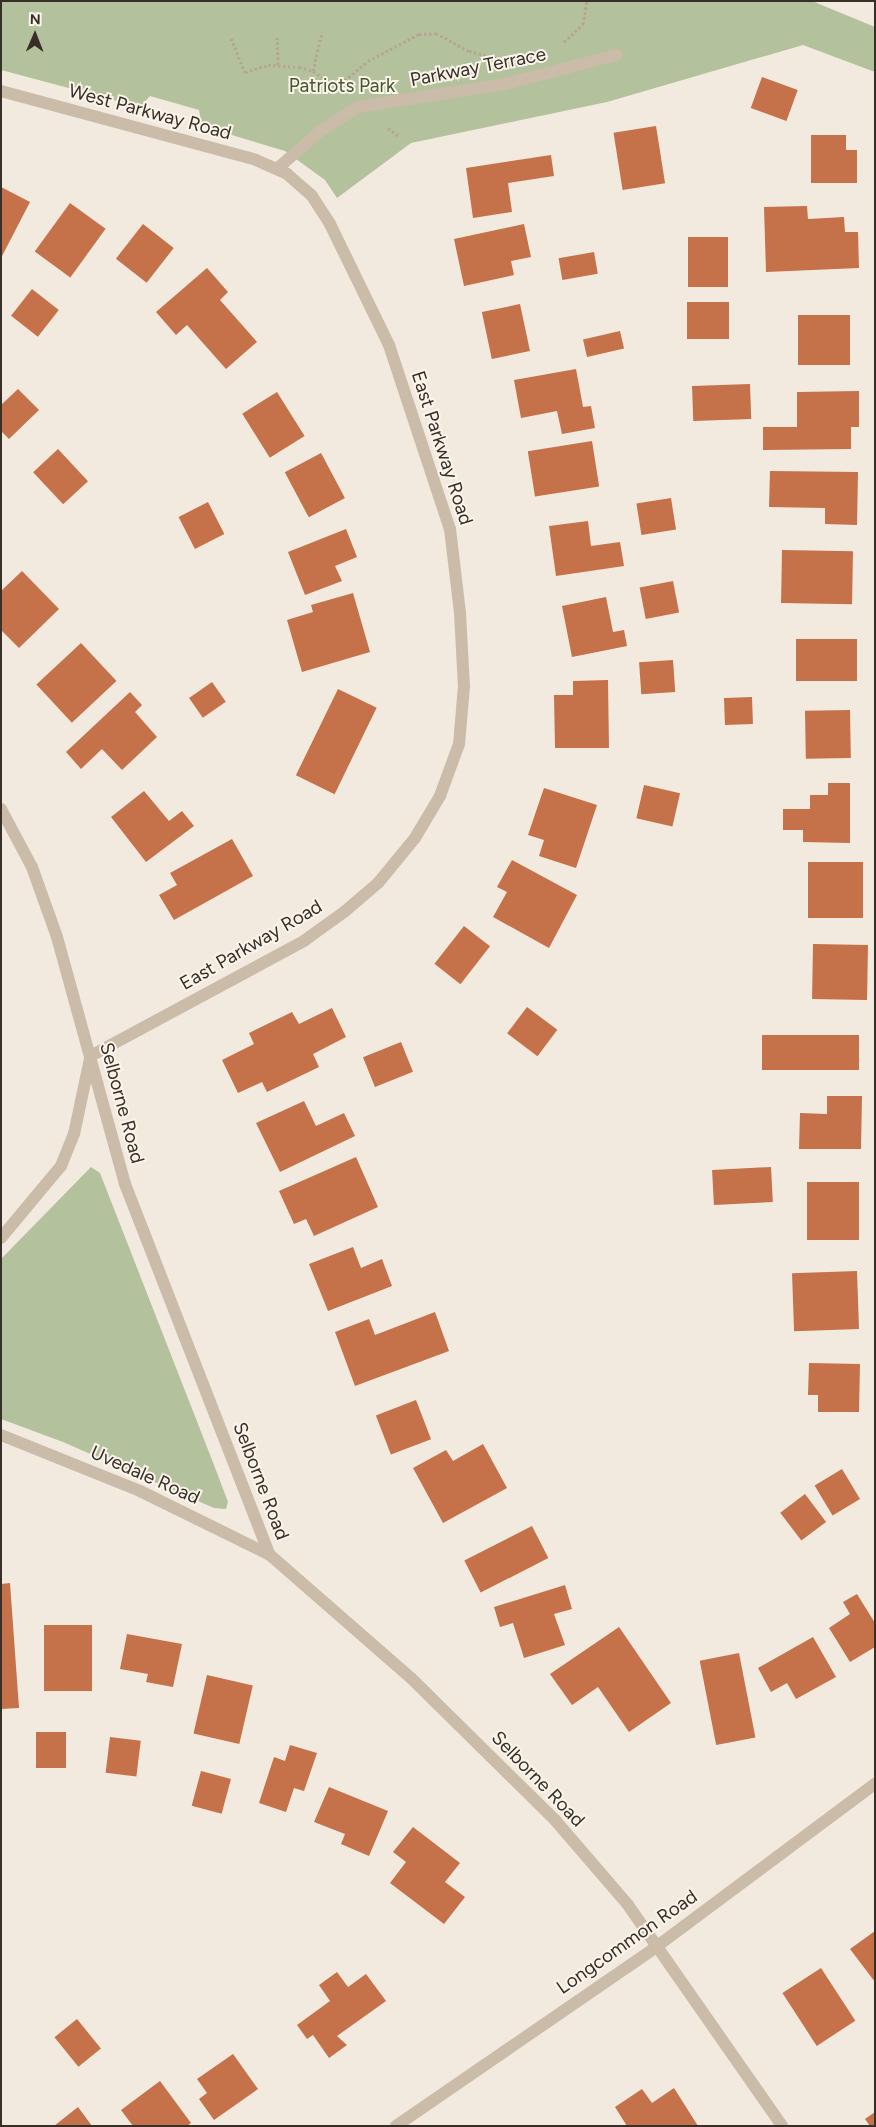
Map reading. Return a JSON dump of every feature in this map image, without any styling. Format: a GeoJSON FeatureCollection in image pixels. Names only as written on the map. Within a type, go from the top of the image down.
{"type":"FeatureCollection","features":[{"type":"Feature","properties":{"kind":"street","name":"Parkway Terrace"},"geometry":{"type":"LineString","coordinates":[[282,171],[319,132],[358,107],[505,84],[616,55]]}},
{"type":"Feature","properties":{"kind":"street","name":"West Parkway Road"},"geometry":{"type":"LineString","coordinates":[[1,91],[282,171]]}},
{"type":"Feature","properties":{"kind":"street","name":"East Parkway Road"},"geometry":{"type":"LineString","coordinates":[[90,1056],[304,940],[344,912],[378,883],[415,838],[440,796],[460,744],[463,677],[460,613],[450,529],[389,345],[330,224],[312,196],[282,171]]}},
{"type":"Feature","properties":{"kind":"street","name":"Selborne Road"},"geometry":{"type":"LineString","coordinates":[[1,809],[32,867],[57,937],[125,1184],[270,1555],[411,1678],[555,1820],[628,1905],[782,2126]]}},
{"type":"Feature","properties":{"kind":"street"},"geometry":{"type":"LineString","coordinates":[[1,1238],[61,1166],[74,1134],[90,1056]]}},
{"type":"Feature","properties":{"kind":"street","name":"Uvedale Road"},"geometry":{"type":"LineString","coordinates":[[1,1434],[140,1491],[270,1555]]}},
{"type":"Feature","properties":{"kind":"street","name":"Longcommon Road"},"geometry":{"type":"LineString","coordinates":[[396,2126],[656,1947],[875,1784]]}},
{"type":"Feature","properties":{"kind":"path"},"geometry":{"type":"LineString","coordinates":[[557,46],[578,31],[587,1]]}},
{"type":"Feature","properties":{"kind":"path"},"geometry":{"type":"LineString","coordinates":[[313,71],[322,32]]}},
{"type":"Feature","properties":{"kind":"path"},"geometry":{"type":"LineString","coordinates":[[337,87],[381,52],[418,34],[436,33],[469,51],[501,59]]}},
{"type":"Feature","properties":{"kind":"path"},"geometry":{"type":"LineString","coordinates":[[277,37],[278,65]]}},
{"type":"Feature","properties":{"kind":"path"},"geometry":{"type":"LineString","coordinates":[[231,38],[245,72],[278,65],[313,71],[344,94]]}},
{"type":"Feature","properties":{"kind":"green space","name":"Patriots Park"},"geometry":{"type":"Polygon","coordinates":[[[1,1],[812,1],[875,27],[875,72],[803,45],[607,102],[411,143],[337,198],[325,180],[285,151],[202,126],[199,110],[150,96],[140,107],[1,70],[1,1]]]}},
{"type":"Feature","properties":{"kind":"green space"},"geometry":{"type":"Polygon","coordinates":[[[91,1167],[100,1173],[228,1502],[226,1509],[214,1508],[63,1442],[1,1419],[1,1259],[91,1167]]]}},
{"type":"Feature","properties":{"kind":"building"},"geometry":{"type":"Polygon","coordinates":[[[762,77],[798,90],[786,121],[751,108],[762,77]]]}},
{"type":"Feature","properties":{"kind":"building"},"geometry":{"type":"Polygon","coordinates":[[[656,126],[665,183],[623,190],[614,133],[656,126]]]}},
{"type":"Feature","properties":{"kind":"building"},"geometry":{"type":"Polygon","coordinates":[[[811,135],[846,135],[846,150],[857,150],[857,183],[811,183],[811,135]]]}},
{"type":"Feature","properties":{"kind":"building"},"geometry":{"type":"Polygon","coordinates":[[[551,155],[554,176],[508,183],[512,212],[473,218],[466,168],[551,155]]]}},
{"type":"Feature","properties":{"kind":"building"},"geometry":{"type":"Polygon","coordinates":[[[1,187],[30,202],[1,258],[1,187]]]}},
{"type":"Feature","properties":{"kind":"building"},"geometry":{"type":"Polygon","coordinates":[[[70,203],[106,229],[70,277],[35,252],[70,203]]]}},
{"type":"Feature","properties":{"kind":"building"},"geometry":{"type":"Polygon","coordinates":[[[807,206],[808,219],[844,217],[845,232],[858,232],[859,268],[766,272],[764,207],[807,206]]]}},
{"type":"Feature","properties":{"kind":"building"},"geometry":{"type":"Polygon","coordinates":[[[143,224],[174,248],[147,283],[116,259],[143,224]]]}},
{"type":"Feature","properties":{"kind":"building"},"geometry":{"type":"Polygon","coordinates":[[[524,224],[531,257],[511,261],[514,275],[464,286],[454,239],[524,224]]]}},
{"type":"Feature","properties":{"kind":"building"},"geometry":{"type":"Polygon","coordinates":[[[688,237],[728,237],[728,287],[688,287],[688,237]]]}},
{"type":"Feature","properties":{"kind":"building"},"geometry":{"type":"Polygon","coordinates":[[[594,252],[598,274],[562,280],[559,258],[594,252]]]}},
{"type":"Feature","properties":{"kind":"building"},"geometry":{"type":"Polygon","coordinates":[[[207,268],[228,292],[220,300],[257,342],[226,369],[187,325],[176,335],[156,312],[207,268]]]}},
{"type":"Feature","properties":{"kind":"building"},"geometry":{"type":"Polygon","coordinates":[[[32,289],[59,310],[38,337],[11,316],[32,289]]]}},
{"type":"Feature","properties":{"kind":"building"},"geometry":{"type":"Polygon","coordinates":[[[687,302],[729,302],[729,339],[687,339],[687,302]]]}},
{"type":"Feature","properties":{"kind":"building"},"geometry":{"type":"Polygon","coordinates":[[[520,304],[530,351],[492,359],[482,312],[520,304]]]}},
{"type":"Feature","properties":{"kind":"building"},"geometry":{"type":"Polygon","coordinates":[[[798,315],[850,315],[850,365],[798,365],[798,315]]]}},
{"type":"Feature","properties":{"kind":"building"},"geometry":{"type":"Polygon","coordinates":[[[620,331],[624,349],[587,357],[583,340],[620,331]]]}},
{"type":"Feature","properties":{"kind":"building"},"geometry":{"type":"Polygon","coordinates":[[[576,369],[583,407],[591,406],[595,428],[562,434],[557,411],[521,418],[514,380],[576,369]]]}},
{"type":"Feature","properties":{"kind":"building"},"geometry":{"type":"Polygon","coordinates":[[[750,384],[751,419],[693,421],[692,386],[750,384]]]}},
{"type":"Feature","properties":{"kind":"building"},"geometry":{"type":"Polygon","coordinates":[[[18,389],[39,410],[9,439],[1,431],[1,405],[18,389]]]}},
{"type":"Feature","properties":{"kind":"building"},"geometry":{"type":"Polygon","coordinates":[[[859,391],[859,427],[851,427],[851,449],[763,450],[763,427],[797,427],[797,392],[859,391]]]}},
{"type":"Feature","properties":{"kind":"building"},"geometry":{"type":"Polygon","coordinates":[[[277,392],[305,436],[270,458],[242,414],[277,392]]]}},
{"type":"Feature","properties":{"kind":"building"},"geometry":{"type":"Polygon","coordinates":[[[592,441],[599,486],[535,497],[528,451],[592,441]]]}},
{"type":"Feature","properties":{"kind":"building"},"geometry":{"type":"Polygon","coordinates":[[[58,449],[88,481],[63,504],[33,472],[58,449]]]}},
{"type":"Feature","properties":{"kind":"building"},"geometry":{"type":"Polygon","coordinates":[[[321,453],[345,498],[309,517],[285,472],[321,453]]]}},
{"type":"Feature","properties":{"kind":"building"},"geometry":{"type":"Polygon","coordinates":[[[770,471],[858,472],[857,525],[825,524],[825,508],[769,507],[770,471]]]}},
{"type":"Feature","properties":{"kind":"building"},"geometry":{"type":"Polygon","coordinates":[[[671,498],[676,530],[641,535],[636,503],[671,498]]]}},
{"type":"Feature","properties":{"kind":"building"},"geometry":{"type":"Polygon","coordinates":[[[208,502],[224,534],[195,549],[179,517],[208,502]]]}},
{"type":"Feature","properties":{"kind":"building"},"geometry":{"type":"Polygon","coordinates":[[[588,521],[591,546],[620,542],[624,566],[556,576],[549,526],[588,521]]]}},
{"type":"Feature","properties":{"kind":"building"},"geometry":{"type":"Polygon","coordinates":[[[346,529],[357,557],[335,566],[342,581],[305,595],[288,552],[346,529]]]}},
{"type":"Feature","properties":{"kind":"building"},"geometry":{"type":"Polygon","coordinates":[[[782,550],[853,551],[852,604],[781,603],[782,550]]]}},
{"type":"Feature","properties":{"kind":"building"},"geometry":{"type":"Polygon","coordinates":[[[22,571],[59,609],[19,648],[1,630],[1,591],[22,571]]]}},
{"type":"Feature","properties":{"kind":"building"},"geometry":{"type":"Polygon","coordinates":[[[673,581],[679,612],[646,619],[640,587],[673,581]]]}},
{"type":"Feature","properties":{"kind":"building"},"geometry":{"type":"Polygon","coordinates":[[[353,593],[370,652],[302,672],[287,620],[313,612],[311,605],[353,593]]]}},
{"type":"Feature","properties":{"kind":"building"},"geometry":{"type":"Polygon","coordinates":[[[606,597],[613,632],[624,630],[627,646],[572,657],[562,606],[606,597]]]}},
{"type":"Feature","properties":{"kind":"building"},"geometry":{"type":"Polygon","coordinates":[[[796,639],[857,639],[857,681],[796,681],[796,639]]]}},
{"type":"Feature","properties":{"kind":"building"},"geometry":{"type":"Polygon","coordinates":[[[81,643],[116,681],[72,723],[36,685],[81,643]]]}},
{"type":"Feature","properties":{"kind":"building"},"geometry":{"type":"Polygon","coordinates":[[[673,660],[675,692],[641,694],[639,662],[673,660]]]}},
{"type":"Feature","properties":{"kind":"building"},"geometry":{"type":"Polygon","coordinates":[[[608,680],[609,748],[555,748],[554,695],[573,695],[573,681],[608,680]]]}},
{"type":"Feature","properties":{"kind":"building"},"geometry":{"type":"Polygon","coordinates":[[[212,682],[226,702],[203,718],[189,698],[212,682]]]}},
{"type":"Feature","properties":{"kind":"building"},"geometry":{"type":"Polygon","coordinates":[[[338,689],[377,708],[335,794],[296,775],[338,689]]]}},
{"type":"Feature","properties":{"kind":"building"},"geometry":{"type":"Polygon","coordinates":[[[130,692],[142,705],[135,712],[157,737],[122,770],[102,749],[81,769],[66,752],[130,692]]]}},
{"type":"Feature","properties":{"kind":"building"},"geometry":{"type":"Polygon","coordinates":[[[752,697],[753,724],[725,725],[724,698],[752,697]]]}},
{"type":"Feature","properties":{"kind":"building"},"geometry":{"type":"Polygon","coordinates":[[[850,710],[851,758],[806,759],[805,711],[850,710]]]}},
{"type":"Feature","properties":{"kind":"building"},"geometry":{"type":"Polygon","coordinates":[[[828,783],[850,783],[850,843],[803,842],[803,830],[783,830],[783,809],[810,809],[810,795],[828,795],[828,783]]]}},
{"type":"Feature","properties":{"kind":"building"},"geometry":{"type":"Polygon","coordinates":[[[644,785],[680,793],[672,826],[636,818],[644,785]]]}},
{"type":"Feature","properties":{"kind":"building"},"geometry":{"type":"Polygon","coordinates":[[[544,788],[597,805],[576,868],[539,856],[544,840],[528,835],[544,788]]]}},
{"type":"Feature","properties":{"kind":"building"},"geometry":{"type":"Polygon","coordinates":[[[144,791],[169,821],[182,811],[194,826],[146,862],[111,817],[144,791]]]}},
{"type":"Feature","properties":{"kind":"building"},"geometry":{"type":"Polygon","coordinates":[[[232,839],[253,876],[174,920],[159,895],[177,885],[170,873],[232,839]]]}},
{"type":"Feature","properties":{"kind":"building"},"geometry":{"type":"Polygon","coordinates":[[[512,860],[577,895],[549,948],[493,917],[507,892],[497,887],[512,860]]]}},
{"type":"Feature","properties":{"kind":"building"},"geometry":{"type":"Polygon","coordinates":[[[808,862],[863,862],[863,918],[808,918],[808,862]]]}},
{"type":"Feature","properties":{"kind":"building"},"geometry":{"type":"Polygon","coordinates":[[[464,926],[490,946],[460,984],[434,964],[464,926]]]}},
{"type":"Feature","properties":{"kind":"building"},"geometry":{"type":"Polygon","coordinates":[[[813,944],[868,945],[867,1000],[812,999],[813,944]]]}},
{"type":"Feature","properties":{"kind":"building"},"geometry":{"type":"Polygon","coordinates":[[[527,1007],[557,1030],[537,1056],[507,1033],[527,1007]]]}},
{"type":"Feature","properties":{"kind":"building"},"geometry":{"type":"Polygon","coordinates":[[[332,1008],[346,1037],[313,1054],[319,1067],[267,1092],[262,1082],[238,1093],[222,1060],[254,1044],[249,1033],[292,1012],[299,1024],[332,1008]]]}},
{"type":"Feature","properties":{"kind":"building"},"geometry":{"type":"Polygon","coordinates":[[[762,1035],[859,1035],[859,1070],[762,1070],[762,1035]]]}},
{"type":"Feature","properties":{"kind":"building"},"geometry":{"type":"Polygon","coordinates":[[[401,1042],[413,1072],[375,1087],[363,1057],[401,1042]]]}},
{"type":"Feature","properties":{"kind":"building"},"geometry":{"type":"Polygon","coordinates":[[[827,1096],[862,1096],[861,1149],[799,1149],[800,1113],[827,1114],[827,1096]]]}},
{"type":"Feature","properties":{"kind":"building"},"geometry":{"type":"Polygon","coordinates":[[[304,1101],[316,1126],[344,1113],[355,1136],[280,1172],[256,1123],[304,1101]]]}},
{"type":"Feature","properties":{"kind":"building"},"geometry":{"type":"Polygon","coordinates":[[[356,1157],[378,1207],[314,1236],[306,1219],[294,1224],[279,1191],[356,1157]]]}},
{"type":"Feature","properties":{"kind":"building"},"geometry":{"type":"Polygon","coordinates":[[[771,1167],[773,1202],[714,1205],[712,1170],[771,1167]]]}},
{"type":"Feature","properties":{"kind":"building"},"geometry":{"type":"Polygon","coordinates":[[[807,1182],[859,1182],[859,1240],[807,1240],[807,1182]]]}},
{"type":"Feature","properties":{"kind":"building"},"geometry":{"type":"Polygon","coordinates":[[[353,1247],[361,1268],[382,1259],[392,1286],[328,1311],[309,1264],[353,1247]]]}},
{"type":"Feature","properties":{"kind":"building"},"geometry":{"type":"Polygon","coordinates":[[[857,1271],[859,1329],[794,1331],[792,1273],[857,1271]]]}},
{"type":"Feature","properties":{"kind":"building"},"geometry":{"type":"Polygon","coordinates":[[[435,1312],[449,1351],[355,1386],[335,1332],[369,1319],[375,1335],[435,1312]]]}},
{"type":"Feature","properties":{"kind":"building"},"geometry":{"type":"Polygon","coordinates":[[[809,1363],[860,1364],[859,1412],[818,1412],[818,1395],[808,1395],[809,1363]]]}},
{"type":"Feature","properties":{"kind":"building"},"geometry":{"type":"Polygon","coordinates":[[[416,1400],[431,1439],[391,1455],[376,1415],[416,1400]]]}},
{"type":"Feature","properties":{"kind":"building"},"geometry":{"type":"Polygon","coordinates":[[[483,1444],[507,1488],[443,1523],[413,1468],[446,1450],[453,1461],[483,1444]]]}},
{"type":"Feature","properties":{"kind":"building"},"geometry":{"type":"Polygon","coordinates":[[[842,1469],[860,1499],[833,1515],[815,1485],[842,1469]]]}},
{"type":"Feature","properties":{"kind":"building"},"geometry":{"type":"Polygon","coordinates":[[[805,1494],[826,1522],[801,1541],[780,1513],[805,1494]]]}},
{"type":"Feature","properties":{"kind":"building"},"geometry":{"type":"Polygon","coordinates":[[[532,1526],[548,1558],[481,1593],[464,1561],[532,1526]]]}},
{"type":"Feature","properties":{"kind":"building"},"geometry":{"type":"Polygon","coordinates":[[[10,1583],[19,1708],[1,1709],[1,1584],[10,1583]]]}},
{"type":"Feature","properties":{"kind":"building"},"geometry":{"type":"Polygon","coordinates":[[[565,1585],[572,1609],[554,1614],[565,1645],[524,1658],[513,1623],[500,1627],[494,1607],[565,1585]]]}},
{"type":"Feature","properties":{"kind":"building"},"geometry":{"type":"Polygon","coordinates":[[[857,1594],[875,1623],[875,1647],[850,1662],[829,1628],[850,1614],[843,1602],[857,1594]]]}},
{"type":"Feature","properties":{"kind":"building"},"geometry":{"type":"Polygon","coordinates":[[[44,1625],[92,1625],[92,1691],[44,1691],[44,1625]]]}},
{"type":"Feature","properties":{"kind":"building"},"geometry":{"type":"Polygon","coordinates":[[[619,1627],[671,1703],[629,1732],[598,1687],[572,1705],[550,1674],[619,1627]]]}},
{"type":"Feature","properties":{"kind":"building"},"geometry":{"type":"Polygon","coordinates":[[[127,1634],[182,1644],[173,1687],[146,1682],[148,1674],[120,1669],[127,1634]]]}},
{"type":"Feature","properties":{"kind":"building"},"geometry":{"type":"Polygon","coordinates":[[[813,1637],[836,1677],[796,1699],[787,1683],[771,1692],[758,1668],[813,1637]]]}},
{"type":"Feature","properties":{"kind":"building"},"geometry":{"type":"Polygon","coordinates":[[[739,1653],[755,1737],[716,1745],[700,1661],[739,1653]]]}},
{"type":"Feature","properties":{"kind":"building"},"geometry":{"type":"Polygon","coordinates":[[[207,1675],[253,1686],[239,1744],[194,1733],[207,1675]]]}},
{"type":"Feature","properties":{"kind":"building"},"geometry":{"type":"Polygon","coordinates":[[[36,1732],[66,1732],[66,1768],[36,1768],[36,1732]]]}},
{"type":"Feature","properties":{"kind":"building"},"geometry":{"type":"Polygon","coordinates":[[[110,1737],[141,1741],[136,1777],[106,1773],[110,1737]]]}},
{"type":"Feature","properties":{"kind":"building"},"geometry":{"type":"Polygon","coordinates":[[[290,1745],[317,1753],[304,1791],[294,1788],[286,1812],[259,1803],[274,1757],[285,1761],[290,1745]]]}},
{"type":"Feature","properties":{"kind":"building"},"geometry":{"type":"Polygon","coordinates":[[[201,1771],[231,1779],[222,1814],[192,1806],[201,1771]]]}},
{"type":"Feature","properties":{"kind":"building"},"geometry":{"type":"Polygon","coordinates":[[[329,1787],[388,1811],[369,1856],[341,1844],[345,1834],[314,1822],[329,1787]]]}},
{"type":"Feature","properties":{"kind":"building"},"geometry":{"type":"Polygon","coordinates":[[[413,1827],[460,1863],[445,1882],[465,1897],[444,1924],[390,1883],[406,1862],[393,1852],[413,1827]]]}},
{"type":"Feature","properties":{"kind":"building"},"geometry":{"type":"Polygon","coordinates":[[[875,1931],[875,1982],[850,1949],[875,1931]]]}},
{"type":"Feature","properties":{"kind":"building"},"geometry":{"type":"Polygon","coordinates":[[[821,1968],[855,2021],[817,2046],[782,1993],[821,1968]]]}},
{"type":"Feature","properties":{"kind":"building"},"geometry":{"type":"Polygon","coordinates":[[[337,1972],[348,1987],[366,1974],[386,2001],[337,2036],[347,2045],[329,2058],[313,2035],[307,2039],[297,2025],[330,2001],[319,1985],[337,1972]]]}},
{"type":"Feature","properties":{"kind":"building"},"geometry":{"type":"Polygon","coordinates":[[[77,2019],[101,2049],[78,2067],[54,2037],[77,2019]]]}},
{"type":"Feature","properties":{"kind":"building"},"geometry":{"type":"Polygon","coordinates":[[[233,2054],[258,2089],[214,2120],[199,2099],[207,2093],[197,2079],[233,2054]]]}},
{"type":"Feature","properties":{"kind":"building"},"geometry":{"type":"Polygon","coordinates":[[[160,2081],[191,2123],[187,2126],[133,2126],[121,2110],[160,2081]]]}},
{"type":"Feature","properties":{"kind":"building"},"geometry":{"type":"Polygon","coordinates":[[[674,2088],[698,2126],[627,2126],[615,2107],[642,2089],[652,2103],[674,2088]]]}},
{"type":"Feature","properties":{"kind":"building"},"geometry":{"type":"Polygon","coordinates":[[[78,2107],[92,2126],[54,2126],[78,2107]]]}},
{"type":"Feature","properties":{"kind":"building"},"geometry":{"type":"Polygon","coordinates":[[[875,2112],[875,2126],[870,2126],[865,2119],[875,2112]]]}}]}
